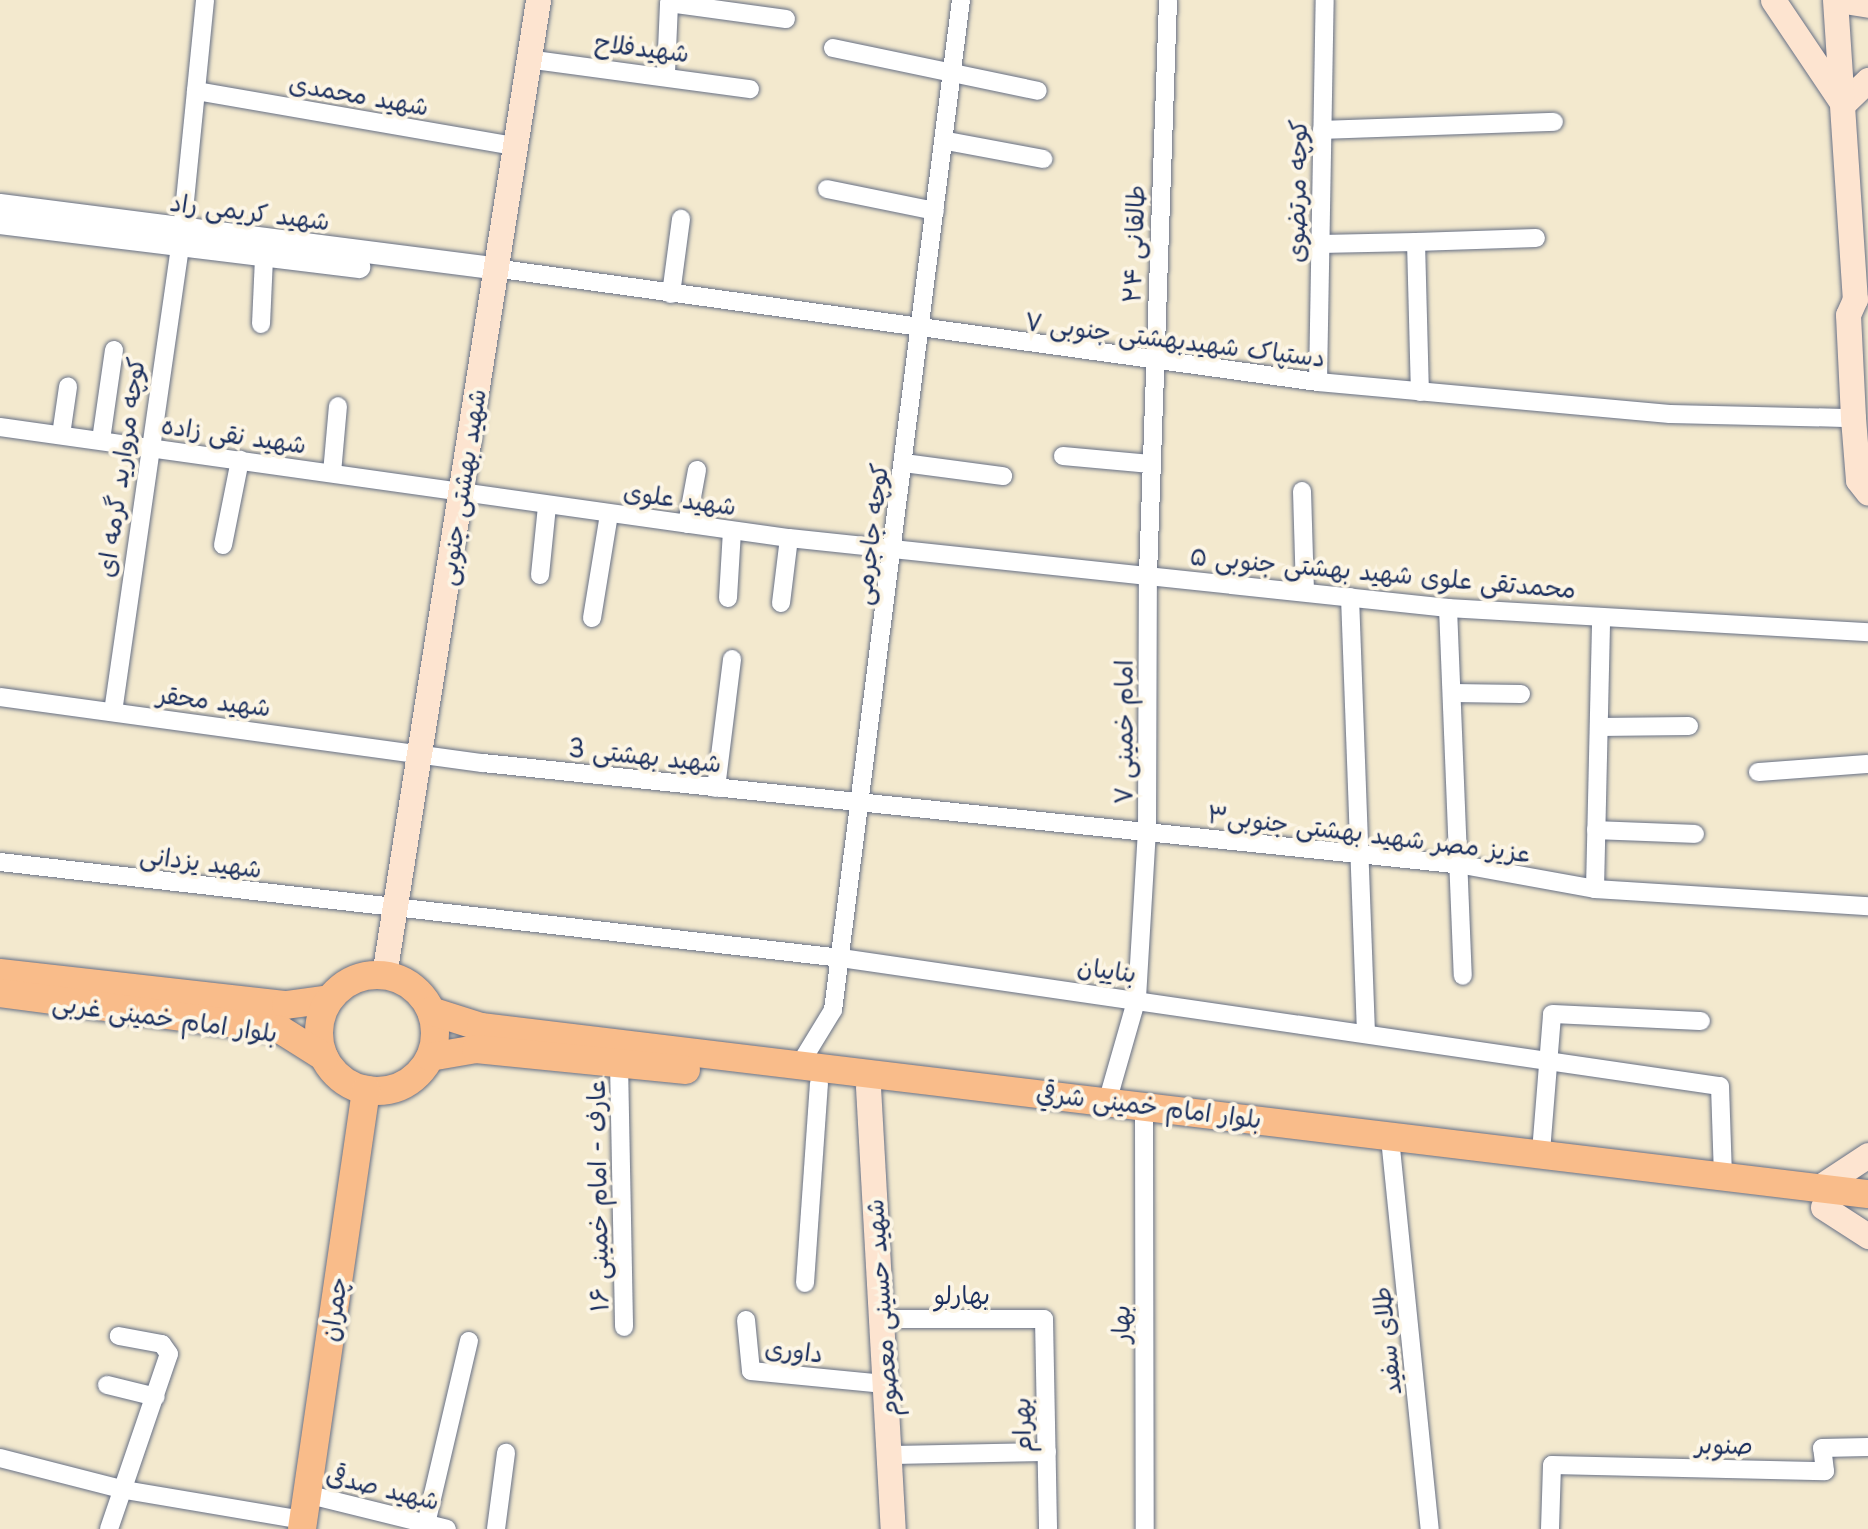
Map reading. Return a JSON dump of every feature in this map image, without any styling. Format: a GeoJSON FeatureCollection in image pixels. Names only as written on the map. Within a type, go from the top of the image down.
{"type":"FeatureCollection","features":[{"type":"Feature","properties":{"kind":"main road","name":"شهید بهشتی جنوبی"},"geometry":{"type":"LineString","coordinates":[[384,975],[538,0]]}},
{"type":"Feature","properties":{"kind":"main road"},"geometry":{"type":"LineString","coordinates":[[1773,0],[1843,104]]}},
{"type":"Feature","properties":{"kind":"main road"},"geometry":{"type":"LineString","coordinates":[[1868,5],[1836,0],[1843,104],[1859,219],[1862,306],[1848,315],[1853,418],[1858,480],[1868,493]]}},
{"type":"Feature","properties":{"kind":"main road"},"geometry":{"type":"LineString","coordinates":[[1843,104],[1868,80]]}},
{"type":"Feature","properties":{"kind":"main road","name":"بلوار امام خمینی غربی"},"geometry":{"type":"LineString","coordinates":[[0,973],[286,1005],[330,998]]}},
{"type":"Feature","properties":{"kind":"main road"},"geometry":{"type":"LineString","coordinates":[[384,975],[413,987],[431,1011],[430,1057],[403,1085],[366,1090],[348,1084],[324,1057],[319,1027],[330,998],[354,980],[384,975]]}},
{"type":"Feature","properties":{"kind":"main road","name":"بلوار امام خمینی غربی"},"geometry":{"type":"LineString","coordinates":[[0,995],[280,1030],[324,1057]]}},
{"type":"Feature","properties":{"kind":"main road","name":"بلوار امام خمینی شرقي"},"geometry":{"type":"LineString","coordinates":[[431,1011],[481,1027],[810,1073],[868,1088],[1820,1198],[1868,1194]]}},
{"type":"Feature","properties":{"kind":"main road","name":"بلوار امام خمینی شرقي"},"geometry":{"type":"LineString","coordinates":[[430,1057],[476,1049],[1108,1099],[1723,1177],[1868,1213]]}},
{"type":"Feature","properties":{"kind":"main road","name":"شهید حسینی معصوم"},"geometry":{"type":"LineString","coordinates":[[868,1088],[893,1529]]}},
{"type":"Feature","properties":{"kind":"main road","name":"چمران"},"geometry":{"type":"LineString","coordinates":[[304,1514],[366,1090]]}},
{"type":"Feature","properties":{"kind":"main road"},"geometry":{"type":"LineString","coordinates":[[1868,1155],[1820,1198],[1868,1236]]}},
{"type":"Feature","properties":{"kind":"street","name":"کوچه مروارید گرمه ای"},"geometry":{"type":"LineString","coordinates":[[113,712],[146,446],[180,239],[205,0]]}},
{"type":"Feature","properties":{"kind":"street","name":"کوچه جاجرمی"},"geometry":{"type":"LineString","coordinates":[[810,1073],[833,1010],[864,804],[961,0]]}},
{"type":"Feature","properties":{"kind":"street","name":"طالقانی ۲۴"},"geometry":{"type":"LineString","coordinates":[[1154,361],[1168,0]]}},
{"type":"Feature","properties":{"kind":"street","name":"کوچه مرتضوی"},"geometry":{"type":"LineString","coordinates":[[1318,382],[1324,0]]}},
{"type":"Feature","properties":{"kind":"street"},"geometry":{"type":"LineString","coordinates":[[666,73],[669,3],[786,19]]}},
{"type":"Feature","properties":{"kind":"street"},"geometry":{"type":"LineString","coordinates":[[833,48],[1038,91]]}},
{"type":"Feature","properties":{"kind":"street","name":"شهیدفلاح"},"geometry":{"type":"LineString","coordinates":[[527,59],[666,73],[750,89]]}},
{"type":"Feature","properties":{"kind":"street","name":"شهید محمدی"},"geometry":{"type":"LineString","coordinates":[[196,91],[514,146]]}},
{"type":"Feature","properties":{"kind":"street"},"geometry":{"type":"LineString","coordinates":[[1322,130],[1554,122]]}},
{"type":"Feature","properties":{"kind":"street"},"geometry":{"type":"LineString","coordinates":[[947,141],[1043,159]]}},
{"type":"Feature","properties":{"kind":"street"},"geometry":{"type":"LineString","coordinates":[[827,188],[935,211]]}},
{"type":"Feature","properties":{"kind":"street","name":"شهید کریمی راد"},"geometry":{"type":"LineString","coordinates":[[0,205],[264,257],[493,275]]}},
{"type":"Feature","properties":{"kind":"street"},"geometry":{"type":"LineString","coordinates":[[670,294],[681,219]]}},
{"type":"Feature","properties":{"kind":"street","name":"شهید کریمی راد"},"geometry":{"type":"LineString","coordinates":[[0,223],[493,275]]}},
{"type":"Feature","properties":{"kind":"street"},"geometry":{"type":"LineString","coordinates":[[1320,244],[1536,238]]}},
{"type":"Feature","properties":{"kind":"street"},"geometry":{"type":"LineString","coordinates":[[1416,242],[1420,392]]}},
{"type":"Feature","properties":{"kind":"street"},"geometry":{"type":"LineString","coordinates":[[261,324],[264,257]]}},
{"type":"Feature","properties":{"kind":"street","name":"دستپاک شهیدبهشتی جنوبی ۷"},"geometry":{"type":"LineString","coordinates":[[493,275],[670,294],[920,332],[1318,382],[1670,414],[1853,418]]}},
{"type":"Feature","properties":{"kind":"street"},"geometry":{"type":"LineString","coordinates":[[101,440],[114,350]]}},
{"type":"Feature","properties":{"kind":"street","name":"امام خمینی ۷"},"geometry":{"type":"LineString","coordinates":[[1108,1099],[1137,998],[1148,832],[1148,574],[1154,361]]}},
{"type":"Feature","properties":{"kind":"street"},"geometry":{"type":"LineString","coordinates":[[61,435],[68,387]]}},
{"type":"Feature","properties":{"kind":"street"},"geometry":{"type":"LineString","coordinates":[[332,473],[338,406]]}},
{"type":"Feature","properties":{"kind":"street","name":"شهید نقی زاده"},"geometry":{"type":"LineString","coordinates":[[0,427],[460,492]]}},
{"type":"Feature","properties":{"kind":"street"},"geometry":{"type":"LineString","coordinates":[[1063,456],[1151,464]]}},
{"type":"Feature","properties":{"kind":"street"},"geometry":{"type":"LineString","coordinates":[[223,545],[240,460]]}},
{"type":"Feature","properties":{"kind":"street"},"geometry":{"type":"LineString","coordinates":[[904,463],[1003,476]]}},
{"type":"Feature","properties":{"kind":"street"},"geometry":{"type":"LineString","coordinates":[[688,524],[698,470]]}},
{"type":"Feature","properties":{"kind":"street"},"geometry":{"type":"LineString","coordinates":[[1302,491],[1305,592]]}},
{"type":"Feature","properties":{"kind":"street","name":"شهید علوی"},"geometry":{"type":"LineString","coordinates":[[460,492],[732,531],[894,546]]}},
{"type":"Feature","properties":{"kind":"street"},"geometry":{"type":"LineString","coordinates":[[540,575],[546,506]]}},
{"type":"Feature","properties":{"kind":"street"},"geometry":{"type":"LineString","coordinates":[[592,618],[608,514]]}},
{"type":"Feature","properties":{"kind":"street"},"geometry":{"type":"LineString","coordinates":[[728,598],[732,531]]}},
{"type":"Feature","properties":{"kind":"street"},"geometry":{"type":"LineString","coordinates":[[781,603],[789,538]]}},
{"type":"Feature","properties":{"kind":"street","name":"محمدتقی علوی شهید بهشتی جنوبی ۵"},"geometry":{"type":"LineString","coordinates":[[894,546],[1448,608],[1868,632]]}},
{"type":"Feature","properties":{"kind":"street"},"geometry":{"type":"LineString","coordinates":[[1350,597],[1366,1033]]}},
{"type":"Feature","properties":{"kind":"street"},"geometry":{"type":"LineString","coordinates":[[1448,608],[1463,865],[1463,976]]}},
{"type":"Feature","properties":{"kind":"street"},"geometry":{"type":"LineString","coordinates":[[1595,889],[1601,617]]}},
{"type":"Feature","properties":{"kind":"street"},"geometry":{"type":"LineString","coordinates":[[716,788],[732,659]]}},
{"type":"Feature","properties":{"kind":"street"},"geometry":{"type":"LineString","coordinates":[[1452,694],[1521,694]]}},
{"type":"Feature","properties":{"kind":"street","name":"شهید محقر"},"geometry":{"type":"LineString","coordinates":[[0,698],[421,752]]}},
{"type":"Feature","properties":{"kind":"street"},"geometry":{"type":"LineString","coordinates":[[1599,726],[1689,726]]}},
{"type":"Feature","properties":{"kind":"street","name":"شهید بهشتی 3"},"geometry":{"type":"LineString","coordinates":[[421,752],[864,804]]}},
{"type":"Feature","properties":{"kind":"street"},"geometry":{"type":"LineString","coordinates":[[1758,772],[1868,764]]}},
{"type":"Feature","properties":{"kind":"street","name":"عزیز مصر شهید بهشتی جنوبی۳"},"geometry":{"type":"LineString","coordinates":[[864,804],[1463,865],[1595,889],[1868,906]]}},
{"type":"Feature","properties":{"kind":"street"},"geometry":{"type":"LineString","coordinates":[[1596,830],[1695,834]]}},
{"type":"Feature","properties":{"kind":"street","name":"شهید یزدانی"},"geometry":{"type":"LineString","coordinates":[[0,862],[396,909]]}},
{"type":"Feature","properties":{"kind":"street","name":"بناییان"},"geometry":{"type":"LineString","coordinates":[[396,909],[841,958],[1137,998],[1720,1086],[1723,1177]]}},
{"type":"Feature","properties":{"kind":"street"},"geometry":{"type":"LineString","coordinates":[[1542,1152],[1552,1014],[1701,1021]]}},
{"type":"Feature","properties":{"kind":"street","name":"عارف - امام خمینی ۱۶"},"geometry":{"type":"LineString","coordinates":[[620,1063],[624,1327]]}},
{"type":"Feature","properties":{"kind":"street"},"geometry":{"type":"LineString","coordinates":[[805,1282],[810,1073]]}},
{"type":"Feature","properties":{"kind":"street","name":"بهار"},"geometry":{"type":"LineString","coordinates":[[1144,1119],[1145,1529]]}},
{"type":"Feature","properties":{"kind":"street","name":"طلای سفید"},"geometry":{"type":"LineString","coordinates":[[1391,1148],[1430,1529]]}},
{"type":"Feature","properties":{"kind":"street","name":"بهارلو"},"geometry":{"type":"LineString","coordinates":[[880,1318],[1044,1319]]}},
{"type":"Feature","properties":{"kind":"street","name":"بهرام"},"geometry":{"type":"LineString","coordinates":[[1044,1319],[1048,1529]]}},
{"type":"Feature","properties":{"kind":"street","name":"داوری"},"geometry":{"type":"LineString","coordinates":[[746,1320],[751,1372],[884,1384]]}},
{"type":"Feature","properties":{"kind":"street"},"geometry":{"type":"LineString","coordinates":[[109,1529],[156,1397],[166,1347],[119,1336]]}},
{"type":"Feature","properties":{"kind":"street"},"geometry":{"type":"LineString","coordinates":[[438,1527],[469,1341]]}},
{"type":"Feature","properties":{"kind":"street"},"geometry":{"type":"LineString","coordinates":[[107,1385],[156,1397]]}},
{"type":"Feature","properties":{"kind":"street","name":"صنوبر"},"geometry":{"type":"LineString","coordinates":[[1550,1529],[1552,1465],[1825,1471],[1822,1448],[1868,1447]]}},
{"type":"Feature","properties":{"kind":"street"},"geometry":{"type":"LineString","coordinates":[[890,1456],[1047,1452]]}},
{"type":"Feature","properties":{"kind":"street"},"geometry":{"type":"LineString","coordinates":[[496,1529],[506,1453]]}},
{"type":"Feature","properties":{"kind":"street","name":"شهید صدقی"},"geometry":{"type":"LineString","coordinates":[[0,1458],[125,1490],[438,1527]]}}]}
